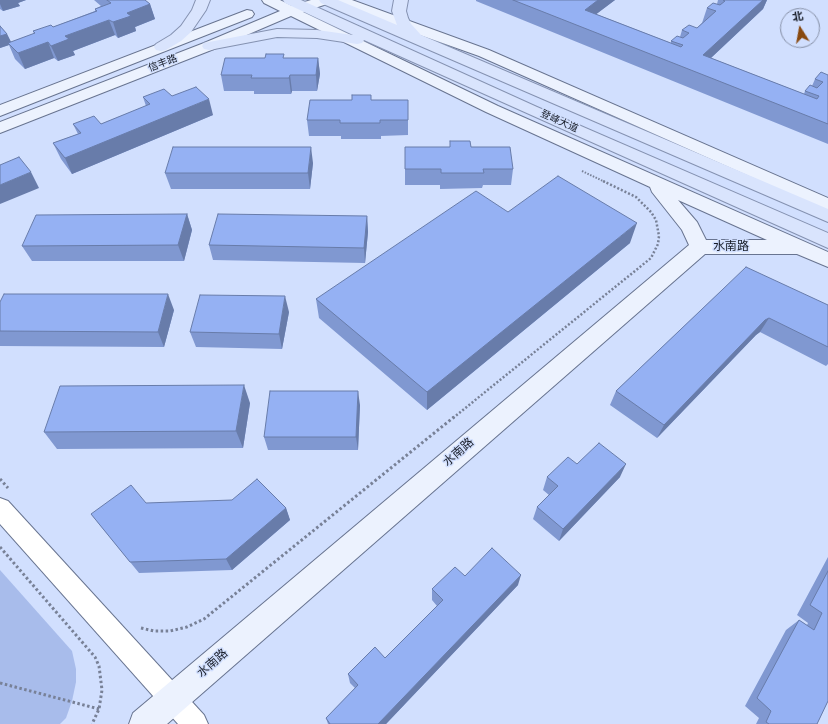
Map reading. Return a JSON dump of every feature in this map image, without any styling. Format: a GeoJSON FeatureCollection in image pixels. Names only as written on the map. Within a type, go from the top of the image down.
{"type":"FeatureCollection","features":[{"type":"Feature","properties":{"kind":"main road"},"geometry":{"type":"LineString","coordinates":[[161,48],[176,38],[186,28],[199,10],[203,0]]}},
{"type":"Feature","properties":{"kind":"main road","name":"登峰大道"},"geometry":{"type":"LineString","coordinates":[[326,0],[828,216]]}},
{"type":"Feature","properties":{"kind":"main road"},"geometry":{"type":"LineString","coordinates":[[400,0],[399,11],[404,25],[416,39]]}},
{"type":"Feature","properties":{"kind":"main road","name":"登峰大道"},"geometry":{"type":"LineString","coordinates":[[295,6],[394,48],[828,241]]}},
{"type":"Feature","properties":{"kind":"main road"},"geometry":{"type":"LineString","coordinates":[[209,46],[277,33],[317,34],[394,48]]}},
{"type":"Feature","properties":{"kind":"street","name":"信丰路"},"geometry":{"type":"LineString","coordinates":[[0,128],[209,46],[295,6],[326,0]]}},
{"type":"Feature","properties":{"kind":"street"},"geometry":{"type":"LineString","coordinates":[[341,0],[404,25],[484,53],[828,205]]}},
{"type":"Feature","properties":{"kind":"street","name":"信丰路"},"geometry":{"type":"LineString","coordinates":[[0,111],[161,48],[274,1]]}},
{"type":"Feature","properties":{"kind":"street"},"geometry":{"type":"LineString","coordinates":[[274,1],[295,6],[343,38],[492,109],[653,183],[828,260]]}},
{"type":"Feature","properties":{"kind":"street"},"geometry":{"type":"LineString","coordinates":[[653,183],[690,227],[700,247]]}},
{"type":"Feature","properties":{"kind":"street","name":"水南路"},"geometry":{"type":"LineString","coordinates":[[144,724],[700,247],[798,247]]}},
{"type":"Feature","properties":{"kind":"street"},"geometry":{"type":"LineString","coordinates":[[5,499],[172,700],[194,724]]}},
{"type":"Feature","properties":{"kind":"path"},"geometry":{"type":"LineString","coordinates":[[139,627],[154,631],[170,631],[187,627],[204,619],[651,258],[658,244],[659,236],[656,220],[651,212],[636,197],[579,169]]}},
{"type":"Feature","properties":{"kind":"path"},"geometry":{"type":"LineString","coordinates":[[0,479],[5,499]]}},
{"type":"Feature","properties":{"kind":"path"},"geometry":{"type":"LineString","coordinates":[[0,547],[95,657],[99,666],[102,690],[99,709],[92,724]]}},
{"type":"Feature","properties":{"kind":"path"},"geometry":{"type":"LineString","coordinates":[[0,683],[99,709]]}},
{"type":"Feature","properties":{"kind":"shaded area"},"geometry":{"type":"Polygon","coordinates":[[[0,570],[72,651],[76,669],[76,682],[72,701],[66,718],[60,724],[0,724],[0,570]]]}},
{"type":"Feature","properties":{"kind":"building"},"geometry":{"type":"Polygon","coordinates":[[[107,0],[145,0],[150,4],[127,13],[131,16],[113,22],[109,20],[65,36],[69,39],[51,46],[48,42],[18,53],[8,43],[35,33],[33,31],[51,25],[53,27],[97,11],[95,9],[111,3],[107,0]]]}},
{"type":"Feature","properties":{"kind":"building"},"geometry":{"type":"Polygon","coordinates":[[[513,0],[598,0],[585,10],[681,47],[683,45],[671,41],[677,36],[683,38],[689,33],[682,30],[689,25],[697,28],[716,11],[707,8],[713,3],[720,5],[725,1],[723,0],[763,0],[703,55],[817,99],[819,96],[805,91],[810,85],[817,88],[823,82],[815,79],[821,72],[828,75],[828,124],[513,0]]]}},
{"type":"Feature","properties":{"kind":"building"},"geometry":{"type":"Polygon","coordinates":[[[0,26],[7,34],[0,36],[0,26]]]}},
{"type":"Feature","properties":{"kind":"building"},"geometry":{"type":"Polygon","coordinates":[[[266,54],[284,54],[283,58],[318,58],[316,75],[290,75],[289,78],[251,78],[252,75],[221,75],[225,58],[265,58],[266,54]]]}},
{"type":"Feature","properties":{"kind":"building"},"geometry":{"type":"Polygon","coordinates":[[[196,87],[209,99],[65,158],[53,143],[81,133],[73,124],[94,116],[101,124],[150,104],[143,97],[164,89],[172,96],[196,87]]]}},
{"type":"Feature","properties":{"kind":"building"},"geometry":{"type":"Polygon","coordinates":[[[352,95],[371,95],[371,100],[408,100],[408,120],[380,120],[380,123],[340,123],[340,120],[307,120],[310,100],[352,100],[352,95]]]}},
{"type":"Feature","properties":{"kind":"building"},"geometry":{"type":"Polygon","coordinates":[[[450,141],[470,141],[471,147],[510,147],[513,169],[483,169],[484,173],[441,173],[441,169],[405,169],[405,147],[450,147],[450,141]]]}},
{"type":"Feature","properties":{"kind":"building"},"geometry":{"type":"Polygon","coordinates":[[[173,147],[311,147],[308,173],[165,173],[173,147]]]}},
{"type":"Feature","properties":{"kind":"building"},"geometry":{"type":"Polygon","coordinates":[[[19,157],[31,172],[0,185],[0,165],[19,157]]]}},
{"type":"Feature","properties":{"kind":"building"},"geometry":{"type":"Polygon","coordinates":[[[558,176],[637,223],[427,392],[316,299],[476,191],[508,212],[558,176]]]}},
{"type":"Feature","properties":{"kind":"building"},"geometry":{"type":"Polygon","coordinates":[[[187,214],[178,245],[22,246],[36,215],[187,214]]]}},
{"type":"Feature","properties":{"kind":"building"},"geometry":{"type":"Polygon","coordinates":[[[218,214],[367,216],[364,248],[209,245],[218,214]]]}},
{"type":"Feature","properties":{"kind":"building"},"geometry":{"type":"Polygon","coordinates":[[[746,267],[828,305],[828,347],[769,318],[765,320],[664,425],[616,391],[722,290],[746,267]]]}},
{"type":"Feature","properties":{"kind":"building"},"geometry":{"type":"Polygon","coordinates":[[[4,294],[168,294],[158,332],[0,331],[0,302],[4,294]]]}},
{"type":"Feature","properties":{"kind":"building"},"geometry":{"type":"Polygon","coordinates":[[[200,295],[285,296],[279,334],[190,332],[200,295]]]}},
{"type":"Feature","properties":{"kind":"building"},"geometry":{"type":"Polygon","coordinates":[[[244,385],[236,431],[44,432],[60,386],[244,385]]]}},
{"type":"Feature","properties":{"kind":"building"},"geometry":{"type":"Polygon","coordinates":[[[270,391],[358,391],[356,437],[264,437],[270,391]]]}},
{"type":"Feature","properties":{"kind":"building"},"geometry":{"type":"Polygon","coordinates":[[[599,443],[626,464],[563,529],[537,507],[558,486],[547,477],[568,457],[577,464],[599,443]]]}},
{"type":"Feature","properties":{"kind":"building"},"geometry":{"type":"Polygon","coordinates":[[[257,479],[286,508],[226,559],[130,562],[91,514],[131,485],[146,503],[232,500],[257,479]]]}},
{"type":"Feature","properties":{"kind":"building"},"geometry":{"type":"Polygon","coordinates":[[[492,548],[521,575],[378,724],[330,724],[326,718],[358,685],[348,674],[375,647],[385,658],[443,600],[432,589],[455,567],[465,576],[492,548]]]}},
{"type":"Feature","properties":{"kind":"building"},"geometry":{"type":"Polygon","coordinates":[[[828,571],[828,701],[817,724],[769,724],[766,722],[771,711],[757,698],[799,620],[814,630],[822,613],[810,605],[828,571]]]}}]}
